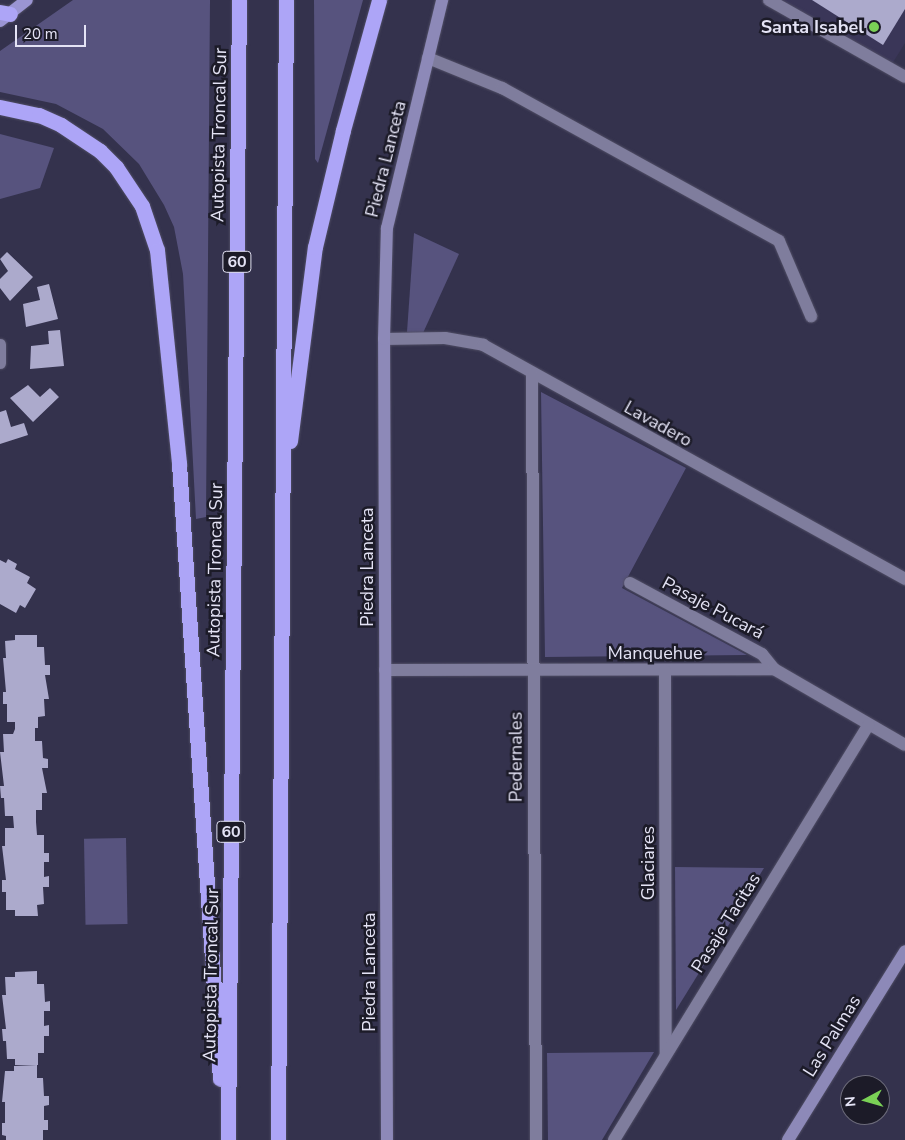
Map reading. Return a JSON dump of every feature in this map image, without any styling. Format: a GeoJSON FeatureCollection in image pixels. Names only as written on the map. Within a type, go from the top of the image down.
{"type":"FeatureCollection","features":[{"type":"Feature","properties":{"kind":"highway","name":"Autopista Troncal Sur"},"geometry":{"type":"LineString","coordinates":[[228,1140],[239,0]]}},
{"type":"Feature","properties":{"kind":"highway"},"geometry":{"type":"LineString","coordinates":[[278,1140],[286,0]]}},
{"type":"Feature","properties":{"kind":"highway"},"geometry":{"type":"LineString","coordinates":[[281,509],[316,247],[343,130],[379,0]]}},
{"type":"Feature","properties":{"kind":"highway"},"geometry":{"type":"LineString","coordinates":[[0,107],[39,116],[61,125],[100,151],[116,167],[142,206],[156,250],[179,464],[224,1140]]}},
{"type":"Feature","properties":{"kind":"main road"},"geometry":{"type":"LineString","coordinates":[[3,16],[27,0]]}},
{"type":"Feature","properties":{"kind":"street","name":"Piedra Lanceta"},"geometry":{"type":"LineString","coordinates":[[387,1140],[384,339],[386,228],[442,0]]}},
{"type":"Feature","properties":{"kind":"street"},"geometry":{"type":"LineString","coordinates":[[769,0],[905,77]]}},
{"type":"Feature","properties":{"kind":"street"},"geometry":{"type":"LineString","coordinates":[[428,58],[502,88],[779,241],[811,316]]}},
{"type":"Feature","properties":{"kind":"street","name":"Lavadero"},"geometry":{"type":"LineString","coordinates":[[384,339],[445,338],[483,345],[532,374],[905,579]]}},
{"type":"Feature","properties":{"kind":"street","name":"Pedernales"},"geometry":{"type":"LineString","coordinates":[[532,374],[536,1140]]}},
{"type":"Feature","properties":{"kind":"street","name":"Pasaje Pucará"},"geometry":{"type":"LineString","coordinates":[[630,583],[762,654],[774,669]]}},
{"type":"Feature","properties":{"kind":"street","name":"Manquehue"},"geometry":{"type":"LineString","coordinates":[[385,670],[534,668],[665,671],[774,669]]}},
{"type":"Feature","properties":{"kind":"street"},"geometry":{"type":"LineString","coordinates":[[774,669],[905,745]]}},
{"type":"Feature","properties":{"kind":"street","name":"Glaciares"},"geometry":{"type":"LineString","coordinates":[[665,671],[666,1055]]}},
{"type":"Feature","properties":{"kind":"street","name":"Pasaje Tacitas"},"geometry":{"type":"LineString","coordinates":[[614,1140],[868,725]]}},
{"type":"Feature","properties":{"kind":"street","name":"Las Palmas"},"geometry":{"type":"LineString","coordinates":[[788,1140],[905,951]]}},
{"type":"Feature","properties":{"kind":"lane"},"geometry":{"type":"LineString","coordinates":[[0,344],[0,363]]}},
{"type":"Feature","properties":{"kind":"shaded area"},"geometry":{"type":"Polygon","coordinates":[[[73,0],[210,0],[206,517],[196,519],[183,274],[174,227],[164,205],[139,164],[103,129],[56,104],[0,92],[0,51],[73,0]]]}},
{"type":"Feature","properties":{"kind":"shaded area"},"geometry":{"type":"Polygon","coordinates":[[[314,0],[363,0],[318,163],[315,159],[314,0]]]}},
{"type":"Feature","properties":{"kind":"shaded area"},"geometry":{"type":"Polygon","coordinates":[[[781,0],[905,0],[905,43],[892,64],[781,0]]]}},
{"type":"Feature","properties":{"kind":"shaded area"},"geometry":{"type":"Polygon","coordinates":[[[0,134],[54,148],[40,188],[0,199],[0,134]]]}},
{"type":"Feature","properties":{"kind":"shaded area"},"geometry":{"type":"Polygon","coordinates":[[[414,233],[459,254],[423,333],[407,332],[414,233]]]}},
{"type":"Feature","properties":{"kind":"shaded area"},"geometry":{"type":"Polygon","coordinates":[[[541,392],[686,468],[622,588],[747,655],[545,657],[541,392]]]}},
{"type":"Feature","properties":{"kind":"shaded area"},"geometry":{"type":"Polygon","coordinates":[[[126,838],[128,924],[86,925],[84,839],[126,838]]]}},
{"type":"Feature","properties":{"kind":"shaded area"},"geometry":{"type":"Polygon","coordinates":[[[675,867],[764,868],[676,1010],[675,867]]]}},
{"type":"Feature","properties":{"kind":"shaded area"},"geometry":{"type":"Polygon","coordinates":[[[654,1052],[602,1140],[548,1140],[547,1053],[654,1052]]]}},
{"type":"Feature","properties":{"kind":"building","name":"Santa Isabel"},"geometry":{"type":"Polygon","coordinates":[[[812,0],[905,0],[905,9],[883,45],[812,0]]]}},
{"type":"Feature","properties":{"kind":"building"},"geometry":{"type":"Polygon","coordinates":[[[7,252],[33,277],[10,301],[0,288],[0,279],[8,271],[0,259],[7,252]]]}},
{"type":"Feature","properties":{"kind":"building"},"geometry":{"type":"Polygon","coordinates":[[[49,284],[58,319],[26,327],[23,304],[40,300],[37,287],[49,284]]]}},
{"type":"Feature","properties":{"kind":"building"},"geometry":{"type":"Polygon","coordinates":[[[60,330],[64,366],[30,369],[31,346],[49,344],[48,331],[60,330]]]}},
{"type":"Feature","properties":{"kind":"building"},"geometry":{"type":"Polygon","coordinates":[[[28,385],[40,397],[50,388],[59,397],[33,422],[10,398],[28,385]]]}},
{"type":"Feature","properties":{"kind":"building"},"geometry":{"type":"Polygon","coordinates":[[[6,410],[11,427],[24,423],[28,435],[0,444],[0,412],[6,410]]]}},
{"type":"Feature","properties":{"kind":"building"},"geometry":{"type":"Polygon","coordinates":[[[8,559],[17,564],[15,569],[30,577],[27,583],[36,589],[25,608],[20,605],[16,613],[0,604],[0,560],[6,563],[8,559]]]}},
{"type":"Feature","properties":{"kind":"building"},"geometry":{"type":"Polygon","coordinates":[[[15,635],[37,635],[37,647],[44,647],[45,665],[50,665],[50,675],[45,675],[49,699],[44,699],[45,716],[38,717],[38,728],[35,728],[35,741],[42,741],[43,758],[48,759],[48,768],[42,768],[47,793],[42,793],[42,810],[36,810],[36,822],[37,835],[44,835],[44,853],[49,853],[49,862],[44,862],[44,877],[49,876],[49,887],[43,887],[44,904],[37,905],[38,916],[15,916],[15,910],[6,910],[6,892],[2,892],[2,880],[6,880],[2,846],[5,846],[5,828],[14,828],[13,816],[5,816],[4,798],[1,798],[0,786],[4,786],[0,752],[4,752],[3,734],[13,734],[15,729],[15,722],[7,722],[7,704],[3,704],[3,692],[6,692],[3,658],[6,658],[5,641],[15,640],[15,635]]]}},
{"type":"Feature","properties":{"kind":"building"},"geometry":{"type":"Polygon","coordinates":[[[37,971],[37,984],[44,984],[45,1002],[50,1001],[50,1011],[44,1011],[44,1026],[49,1025],[49,1036],[44,1036],[44,1053],[38,1053],[38,1065],[15,1065],[15,1059],[7,1059],[6,1041],[3,1041],[2,1029],[6,1029],[2,995],[6,995],[5,977],[15,977],[15,972],[37,971]]]}},
{"type":"Feature","properties":{"kind":"building"},"geometry":{"type":"Polygon","coordinates":[[[37,1065],[37,1078],[43,1078],[44,1096],[49,1096],[49,1105],[44,1106],[44,1120],[48,1120],[48,1130],[43,1130],[43,1140],[6,1140],[6,1136],[2,1135],[2,1123],[5,1123],[5,1102],[2,1102],[5,1071],[14,1071],[14,1066],[37,1065]]]}},
{"type":"Feature","properties":{"kind":"place","name":"Santa Isabel"},"geometry":{"type":"Point","coordinates":[874,27]}}]}
